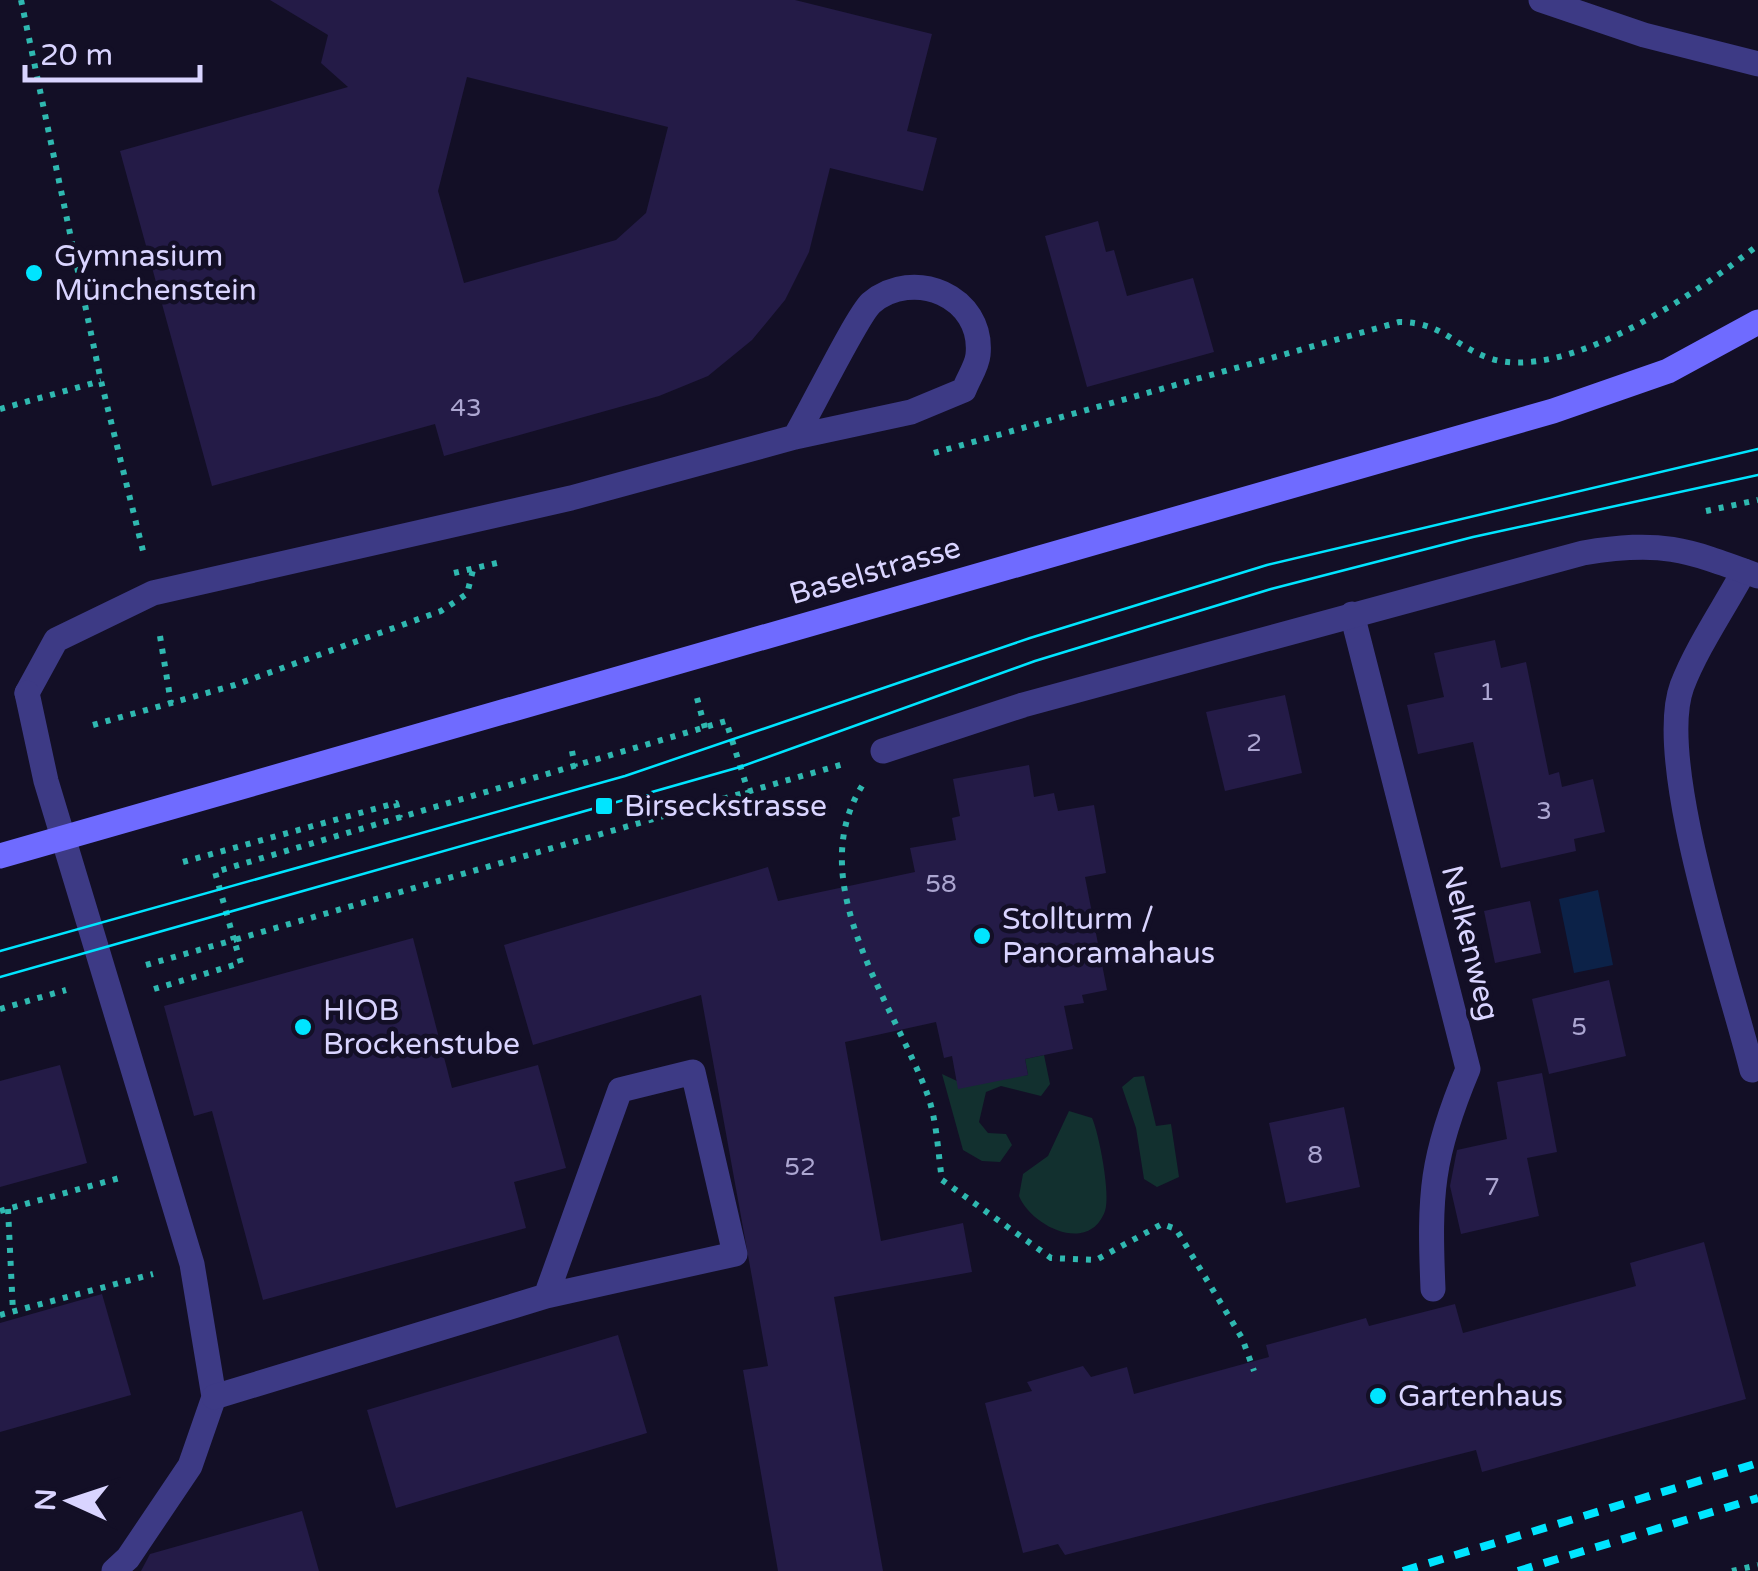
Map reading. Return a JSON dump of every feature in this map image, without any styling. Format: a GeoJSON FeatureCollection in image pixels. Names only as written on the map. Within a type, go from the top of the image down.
{"type":"FeatureCollection","features":[{"type":"Feature","properties":{"kind":"main road","name":"Baselstrasse"},"geometry":{"type":"LineString","coordinates":[[0,856],[1553,411],[1668,371],[1758,322]]}},
{"type":"Feature","properties":{"kind":"street"},"geometry":{"type":"LineString","coordinates":[[1541,0],[1644,34],[1758,64]]}},
{"type":"Feature","properties":{"kind":"street"},"geometry":{"type":"LineString","coordinates":[[114,1571],[128,1558],[190,1466],[214,1397],[192,1264],[64,837],[28,693],[56,640],[153,593],[570,498],[795,437],[911,412],[964,390],[978,357],[977,331],[962,304],[931,287],[898,287],[869,304],[795,437]]}},
{"type":"Feature","properties":{"kind":"street"},"geometry":{"type":"LineString","coordinates":[[883,751],[1023,706],[1583,553],[1642,544],[1692,550],[1751,573],[1681,688],[1676,745],[1684,808],[1752,1070]]}},
{"type":"Feature","properties":{"kind":"street","name":"Nelkenweg"},"geometry":{"type":"LineString","coordinates":[[1352,614],[1468,1068],[1441,1132],[1429,1200],[1433,1289]]}},
{"type":"Feature","properties":{"kind":"street"},"geometry":{"type":"LineString","coordinates":[[214,1397],[546,1296],[735,1254],[693,1072],[620,1090],[546,1296]]}},
{"type":"Feature","properties":{"kind":"path"},"geometry":{"type":"LineString","coordinates":[[21,0],[102,381],[153,593],[172,703]]}},
{"type":"Feature","properties":{"kind":"path"},"geometry":{"type":"LineString","coordinates":[[923,456],[1399,322],[1423,322],[1488,358],[1518,363],[1556,359],[1638,322],[1717,277],[1758,245]]}},
{"type":"Feature","properties":{"kind":"path"},"geometry":{"type":"LineString","coordinates":[[0,409],[102,381]]}},
{"type":"Feature","properties":{"kind":"path"},"geometry":{"type":"LineString","coordinates":[[93,725],[172,703],[441,611],[467,594],[473,570],[501,550]]}},
{"type":"Feature","properties":{"kind":"path"},"geometry":{"type":"LineString","coordinates":[[436,575],[511,560]]}},
{"type":"Feature","properties":{"kind":"path"},"geometry":{"type":"LineString","coordinates":[[160,636],[177,631]]}},
{"type":"Feature","properties":{"kind":"path"},"geometry":{"type":"LineString","coordinates":[[0,1008],[78,987],[113,1001],[241,963],[215,872],[726,721],[749,794]]}},
{"type":"Feature","properties":{"kind":"path"},"geometry":{"type":"LineString","coordinates":[[572,751],[575,767]]}},
{"type":"Feature","properties":{"kind":"path"},"geometry":{"type":"LineString","coordinates":[[140,966],[749,794],[883,751]]}},
{"type":"Feature","properties":{"kind":"path"},"geometry":{"type":"LineString","coordinates":[[883,751],[849,806],[842,874],[868,971],[930,1099],[942,1180],[1051,1258],[1096,1260],[1162,1224],[1176,1229],[1242,1338],[1254,1372]]}},
{"type":"Feature","properties":{"kind":"path"},"geometry":{"type":"LineString","coordinates":[[182,862],[396,803],[400,818]]}},
{"type":"Feature","properties":{"kind":"path"},"geometry":{"type":"LineString","coordinates":[[12,1312],[4,1210],[163,1166]]}},
{"type":"Feature","properties":{"kind":"path"},"geometry":{"type":"LineString","coordinates":[[0,1315],[192,1264]]}},
{"type":"Feature","properties":{"kind":"path"},"geometry":{"type":"LineString","coordinates":[[1732,1571],[1758,1564]]}},
{"type":"Feature","properties":{"kind":"green space"},"geometry":{"type":"Polygon","coordinates":[[[1044,1055],[1050,1084],[1041,1096],[1001,1086],[986,1092],[979,1122],[988,1133],[1006,1134],[1012,1145],[1000,1162],[982,1161],[963,1150],[942,1074],[957,1081],[1028,1075],[1025,1059],[1044,1055]]]}},
{"type":"Feature","properties":{"kind":"green space"},"geometry":{"type":"Polygon","coordinates":[[[1144,1076],[1156,1126],[1171,1124],[1179,1177],[1157,1187],[1144,1179],[1136,1128],[1122,1087],[1134,1077],[1144,1076]]]}},
{"type":"Feature","properties":{"kind":"green space"},"geometry":{"type":"Polygon","coordinates":[[[1069,1111],[1092,1118],[1106,1192],[1105,1211],[1097,1224],[1074,1234],[1047,1226],[1025,1207],[1019,1196],[1023,1174],[1048,1156],[1069,1111]]]}},
{"type":"Feature","properties":{"kind":"water"},"geometry":{"type":"Polygon","coordinates":[[[1598,890],[1613,965],[1574,973],[1559,899],[1598,890]]]}},
{"type":"Feature","properties":{"kind":"building"},"geometry":{"type":"Polygon","coordinates":[[[270,0],[795,0],[932,34],[907,131],[937,138],[923,191],[830,168],[809,252],[785,300],[752,340],[708,376],[659,396],[444,456],[435,424],[212,486],[120,151],[348,87],[321,63],[328,35],[270,0]],[[467,77],[438,191],[464,283],[616,240],[646,213],[668,127],[467,77]]]}},
{"type":"Feature","properties":{"kind":"building"},"geometry":{"type":"Polygon","coordinates":[[[1098,221],[1106,252],[1114,250],[1127,296],[1193,278],[1214,352],[1087,387],[1045,236],[1098,221]]]}},
{"type":"Feature","properties":{"kind":"building"},"geometry":{"type":"Polygon","coordinates":[[[1495,640],[1501,668],[1526,662],[1549,775],[1559,772],[1562,787],[1593,779],[1605,832],[1574,839],[1576,851],[1501,868],[1473,742],[1418,754],[1407,705],[1444,697],[1434,653],[1495,640]]]}},
{"type":"Feature","properties":{"kind":"building"},"geometry":{"type":"Polygon","coordinates":[[[1285,695],[1302,773],[1225,791],[1206,712],[1285,695]]]}},
{"type":"Feature","properties":{"kind":"building"},"geometry":{"type":"Polygon","coordinates":[[[1029,765],[1034,797],[1054,793],[1058,811],[1094,805],[1106,873],[1085,877],[1107,990],[1082,995],[1084,1003],[1064,1006],[1073,1049],[1025,1059],[1028,1075],[958,1089],[952,1056],[944,1058],[936,1022],[845,1042],[881,1241],[963,1223],[972,1272],[834,1297],[883,1571],[778,1571],[743,1370],[768,1366],[701,995],[533,1045],[504,945],[768,867],[778,901],[915,872],[910,848],[956,840],[952,818],[960,816],[953,779],[1029,765]]]}},
{"type":"Feature","properties":{"kind":"building"},"geometry":{"type":"Polygon","coordinates":[[[1530,901],[1541,953],[1495,963],[1484,911],[1530,901]]]}},
{"type":"Feature","properties":{"kind":"building"},"geometry":{"type":"Polygon","coordinates":[[[413,938],[452,1088],[538,1065],[566,1168],[514,1182],[526,1228],[263,1300],[212,1111],[194,1116],[164,1006],[413,938]]]}},
{"type":"Feature","properties":{"kind":"building"},"geometry":{"type":"Polygon","coordinates":[[[1609,980],[1626,1056],[1549,1074],[1532,999],[1609,980]]]}},
{"type":"Feature","properties":{"kind":"building"},"geometry":{"type":"Polygon","coordinates":[[[60,1065],[87,1163],[0,1187],[0,1081],[60,1065]]]}},
{"type":"Feature","properties":{"kind":"building"},"geometry":{"type":"Polygon","coordinates":[[[1542,1073],[1557,1152],[1527,1158],[1539,1216],[1461,1234],[1450,1186],[1457,1150],[1507,1139],[1497,1082],[1542,1073]]]}},
{"type":"Feature","properties":{"kind":"building"},"geometry":{"type":"Polygon","coordinates":[[[1344,1107],[1360,1187],[1286,1203],[1269,1123],[1344,1107]]]}},
{"type":"Feature","properties":{"kind":"building","name":"Gartenhaus"},"geometry":{"type":"Polygon","coordinates":[[[1704,1242],[1746,1399],[1482,1472],[1476,1450],[1065,1555],[1058,1544],[1023,1553],[985,1403],[1032,1391],[1027,1382],[1083,1366],[1091,1377],[1127,1367],[1134,1394],[1269,1357],[1266,1345],[1366,1318],[1369,1326],[1455,1304],[1463,1333],[1636,1286],[1630,1263],[1704,1242]]]}},
{"type":"Feature","properties":{"kind":"building"},"geometry":{"type":"Polygon","coordinates":[[[102,1294],[131,1395],[0,1432],[0,1323],[102,1294]]]}},
{"type":"Feature","properties":{"kind":"building"},"geometry":{"type":"Polygon","coordinates":[[[618,1335],[647,1433],[396,1508],[367,1410],[618,1335]]]}},
{"type":"Feature","properties":{"kind":"building"},"geometry":{"type":"Polygon","coordinates":[[[302,1511],[319,1571],[141,1571],[150,1554],[302,1511]]]}},
{"type":"Feature","properties":{"kind":"tram line"},"geometry":{"type":"LineString","coordinates":[[0,951],[625,776],[1030,638],[1267,565],[1758,449]]}},
{"type":"Feature","properties":{"kind":"tram line"},"geometry":{"type":"LineString","coordinates":[[0,977],[740,767],[1035,661],[1271,589],[1473,537],[1758,475]]}},
{"type":"Feature","properties":{"kind":"railway"},"geometry":{"type":"LineString","coordinates":[[1403,1571],[1758,1463]]}},
{"type":"Feature","properties":{"kind":"railway"},"geometry":{"type":"LineString","coordinates":[[1518,1571],[1758,1498]]}},
{"type":"Feature","properties":{"kind":"place","name":"Gymnasium Münchenstein"},"geometry":{"type":"Point","coordinates":[34,273]}},
{"type":"Feature","properties":{"kind":"place","name":"Birseckstrasse"},"geometry":{"type":"Point","coordinates":[604,806]}},
{"type":"Feature","properties":{"kind":"place","name":"Stollturm / Panoramahaus"},"geometry":{"type":"Point","coordinates":[982,936]}},
{"type":"Feature","properties":{"kind":"place","name":"HIOB Brockenstube"},"geometry":{"type":"Point","coordinates":[303,1027]}},
{"type":"Feature","properties":{"kind":"place","name":"Gartenhaus"},"geometry":{"type":"Point","coordinates":[1378,1396]}}]}
